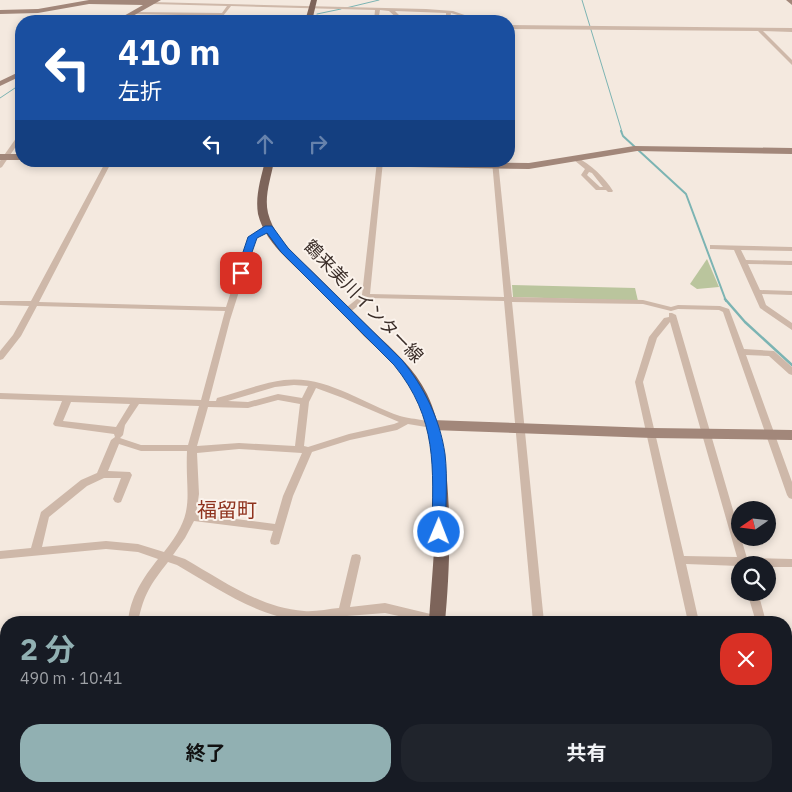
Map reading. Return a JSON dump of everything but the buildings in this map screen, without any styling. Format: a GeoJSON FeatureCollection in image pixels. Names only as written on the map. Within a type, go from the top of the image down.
{"type":"FeatureCollection","features":[{"type":"Feature","properties":{"kind":"main road","name":"鶴来美川インター線"},"geometry":{"type":"LineString","coordinates":[[269,167],[262,198],[263,214],[268,228],[284,250],[398,363],[421,394],[432,425],[439,455],[439,616]]}},
{"type":"Feature","properties":{"kind":"street"},"geometry":{"type":"LineString","coordinates":[[789,0],[792,3]]}},
{"type":"Feature","properties":{"kind":"street"},"geometry":{"type":"LineString","coordinates":[[0,12],[38,11],[89,1],[230,5],[313,4],[342,8],[448,12],[459,15]]}},
{"type":"Feature","properties":{"kind":"street"},"geometry":{"type":"LineString","coordinates":[[130,15],[155,2]]}},
{"type":"Feature","properties":{"kind":"street"},"geometry":{"type":"LineString","coordinates":[[134,13],[223,15],[230,5]]}},
{"type":"Feature","properties":{"kind":"street"},"geometry":{"type":"LineString","coordinates":[[377,15],[378,8]]}},
{"type":"Feature","properties":{"kind":"street"},"geometry":{"type":"LineString","coordinates":[[390,9],[396,15]]}},
{"type":"Feature","properties":{"kind":"street"},"geometry":{"type":"LineString","coordinates":[[515,27],[792,30]]}},
{"type":"Feature","properties":{"kind":"street"},"geometry":{"type":"LineString","coordinates":[[760,31],[792,63]]}},
{"type":"Feature","properties":{"kind":"street"},"geometry":{"type":"LineString","coordinates":[[0,84],[15,76]]}},
{"type":"Feature","properties":{"kind":"street"},"geometry":{"type":"LineString","coordinates":[[0,166],[3,157],[15,143]]}},
{"type":"Feature","properties":{"kind":"street"},"geometry":{"type":"LineString","coordinates":[[515,165],[529,166],[637,150],[792,152]]}},
{"type":"Feature","properties":{"kind":"street"},"geometry":{"type":"LineString","coordinates":[[576,159],[588,169],[584,176],[598,190],[609,190]]}},
{"type":"Feature","properties":{"kind":"street"},"geometry":{"type":"LineString","coordinates":[[0,358],[17,336],[106,167]]}},
{"type":"Feature","properties":{"kind":"street"},"geometry":{"type":"LineString","coordinates":[[366,296],[379,167]]}},
{"type":"Feature","properties":{"kind":"street"},"geometry":{"type":"LineString","coordinates":[[495,167],[537,616]]}},
{"type":"Feature","properties":{"kind":"street"},"geometry":{"type":"LineString","coordinates":[[134,616],[135,604],[142,587],[168,556],[190,517],[194,476],[192,449],[228,309],[253,237],[268,228]]}},
{"type":"Feature","properties":{"kind":"street"},"geometry":{"type":"LineString","coordinates":[[713,247],[792,249]]}},
{"type":"Feature","properties":{"kind":"street"},"geometry":{"type":"LineString","coordinates":[[737,248],[763,306],[791,325]]}},
{"type":"Feature","properties":{"kind":"street"},"geometry":{"type":"LineString","coordinates":[[744,262],[792,263]]}},
{"type":"Feature","properties":{"kind":"street"},"geometry":{"type":"LineString","coordinates":[[756,292],[792,293]]}},
{"type":"Feature","properties":{"kind":"street"},"geometry":{"type":"LineString","coordinates":[[346,312],[366,296],[641,302],[672,314]]}},
{"type":"Feature","properties":{"kind":"street"},"geometry":{"type":"LineString","coordinates":[[0,303],[228,309]]}},
{"type":"Feature","properties":{"kind":"street"},"geometry":{"type":"LineString","coordinates":[[693,616],[639,382],[653,337],[678,307],[720,308],[726,311],[792,495]]}},
{"type":"Feature","properties":{"kind":"street"},"geometry":{"type":"LineString","coordinates":[[672,314],[742,556]]}},
{"type":"Feature","properties":{"kind":"street"},"geometry":{"type":"LineString","coordinates":[[742,352],[770,353],[792,372]]}},
{"type":"Feature","properties":{"kind":"street"},"geometry":{"type":"LineString","coordinates":[[205,402],[230,399],[275,384],[294,382],[313,384],[357,400],[405,422],[432,425],[652,433],[792,435]]}},
{"type":"Feature","properties":{"kind":"street"},"geometry":{"type":"LineString","coordinates":[[275,541],[303,450],[305,402],[313,384]]}},
{"type":"Feature","properties":{"kind":"street"},"geometry":{"type":"LineString","coordinates":[[0,396],[248,405],[278,397],[305,402]]}},
{"type":"Feature","properties":{"kind":"street"},"geometry":{"type":"LineString","coordinates":[[68,398],[58,424],[118,436],[141,448],[192,449],[239,446],[303,450],[349,437],[397,427],[405,422]]}},
{"type":"Feature","properties":{"kind":"street"},"geometry":{"type":"LineString","coordinates":[[102,474],[118,436],[136,401]]}},
{"type":"Feature","properties":{"kind":"street"},"geometry":{"type":"LineString","coordinates":[[35,552],[45,515],[84,483],[102,474],[127,475],[118,499]]}},
{"type":"Feature","properties":{"kind":"street"},"geometry":{"type":"LineString","coordinates":[[190,517],[279,528]]}},
{"type":"Feature","properties":{"kind":"street"},"geometry":{"type":"LineString","coordinates":[[0,555],[106,546],[138,548],[168,556],[260,606],[305,616],[343,614],[385,608],[416,616]]}},
{"type":"Feature","properties":{"kind":"street"},"geometry":{"type":"LineString","coordinates":[[343,614],[356,558]]}},
{"type":"Feature","properties":{"kind":"street"},"geometry":{"type":"LineString","coordinates":[[680,560],[731,562]]}},
{"type":"Feature","properties":{"kind":"street"},"geometry":{"type":"LineString","coordinates":[[776,563],[792,563]]}},
{"type":"Feature","properties":{"kind":"street"},"geometry":{"type":"LineString","coordinates":[[755,601],[759,616]]}},
{"type":"Feature","properties":{"kind":"green space"},"geometry":{"type":"Polygon","coordinates":[[[707,259],[719,287],[697,289],[690,284],[707,259]]]}},
{"type":"Feature","properties":{"kind":"green space"},"geometry":{"type":"Polygon","coordinates":[[[512,285],[635,288],[638,301],[513,297],[512,285]]]}},
{"type":"Feature","properties":{"kind":"waterway"},"geometry":{"type":"LineString","coordinates":[[346,8],[379,0]]}},
{"type":"Feature","properties":{"kind":"waterway"},"geometry":{"type":"LineString","coordinates":[[582,0],[622,132]]}},
{"type":"Feature","properties":{"kind":"waterway"},"geometry":{"type":"LineString","coordinates":[[317,14],[341,9]]}},
{"type":"Feature","properties":{"kind":"waterway"},"geometry":{"type":"LineString","coordinates":[[0,98],[15,88]]}},
{"type":"Feature","properties":{"kind":"waterway"},"geometry":{"type":"LineString","coordinates":[[621,131],[623,136],[686,194],[725,300]]}},
{"type":"Feature","properties":{"kind":"waterway"},"geometry":{"type":"LineString","coordinates":[[725,300],[745,322],[792,365]]}},
{"type":"Feature","properties":{"kind":"district","name":"福留町"},"geometry":{"type":"Point","coordinates":[227,509]}},
{"type":"Feature","properties":{"kind":"route"},"geometry":{"type":"LineString","coordinates":[[241,273],[253,237],[268,228],[284,250],[398,363],[411,379],[426,406],[439,455],[439,532]]}}]}
